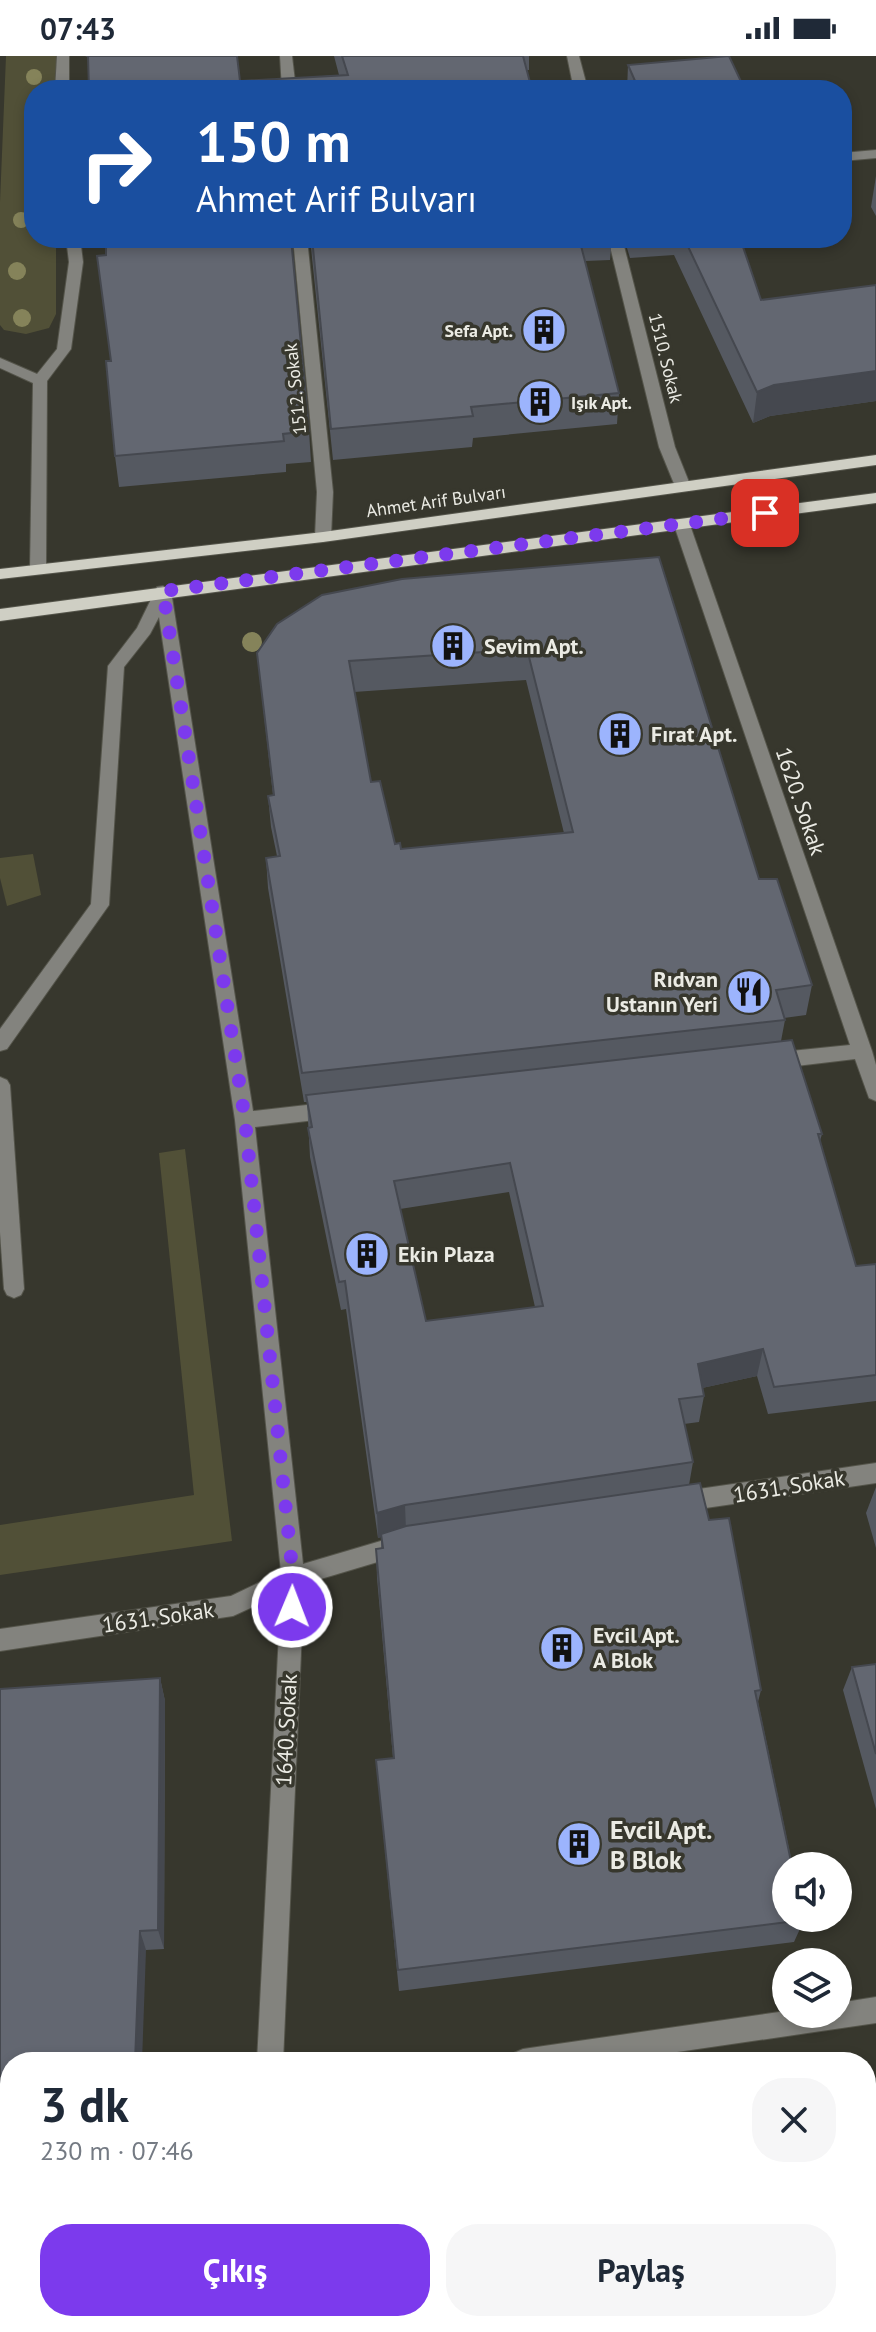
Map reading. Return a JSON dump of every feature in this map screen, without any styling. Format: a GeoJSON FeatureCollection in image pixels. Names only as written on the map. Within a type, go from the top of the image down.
{"type":"FeatureCollection","features":[{"type":"Feature","properties":{"kind":"main road","name":"Ahmet Arif Bulvarı"},"geometry":{"type":"LineString","coordinates":[[0,574],[323,537],[876,460]]}},
{"type":"Feature","properties":{"kind":"main road"},"geometry":{"type":"LineString","coordinates":[[0,615],[876,498]]}},
{"type":"Feature","properties":{"kind":"street"},"geometry":{"type":"LineString","coordinates":[[62,80],[63,56]]}},
{"type":"Feature","properties":{"kind":"street"},"geometry":{"type":"LineString","coordinates":[[286,56],[288,80]]}},
{"type":"Feature","properties":{"kind":"street"},"geometry":{"type":"LineString","coordinates":[[573,56],[579,80]]}},
{"type":"Feature","properties":{"kind":"street"},"geometry":{"type":"LineString","coordinates":[[852,156],[876,154]]}},
{"type":"Feature","properties":{"kind":"street"},"geometry":{"type":"LineString","coordinates":[[38,569],[40,381],[64,349],[76,262],[74,248]]}},
{"type":"Feature","properties":{"kind":"street","name":"1512. Sokak"},"geometry":{"type":"LineString","coordinates":[[301,248],[325,492],[323,537]]}},
{"type":"Feature","properties":{"kind":"street","name":"1510. Sokak"},"geometry":{"type":"LineString","coordinates":[[617,248],[667,447],[683,487]]}},
{"type":"Feature","properties":{"kind":"street"},"geometry":{"type":"LineString","coordinates":[[0,362],[40,381]]}},
{"type":"Feature","properties":{"kind":"street","name":"1620. Sokak"},"geometry":{"type":"LineString","coordinates":[[682,525],[876,1093]]}},
{"type":"Feature","properties":{"kind":"street"},"geometry":{"type":"LineString","coordinates":[[0,1044],[100,905],[116,666],[144,630],[163,591]]}},
{"type":"Feature","properties":{"kind":"street","name":"1640. Sokak"},"geometry":{"type":"LineString","coordinates":[[163,591],[245,1120],[293,1577],[270,2052]]}},
{"type":"Feature","properties":{"kind":"street"},"geometry":{"type":"LineString","coordinates":[[751,1064],[862,1051]]}},
{"type":"Feature","properties":{"kind":"street"},"geometry":{"type":"LineString","coordinates":[[0,1085],[14,1289]]}},
{"type":"Feature","properties":{"kind":"street"},"geometry":{"type":"LineString","coordinates":[[245,1120],[356,1108]]}},
{"type":"Feature","properties":{"kind":"street","name":"1631. Sokak"},"geometry":{"type":"LineString","coordinates":[[657,1506],[876,1473]]}},
{"type":"Feature","properties":{"kind":"street","name":"1631. Sokak"},"geometry":{"type":"LineString","coordinates":[[0,1640],[233,1606],[293,1577],[422,1541]]}},
{"type":"Feature","properties":{"kind":"street"},"geometry":{"type":"LineString","coordinates":[[591,2052],[876,2010]]}},
{"type":"Feature","properties":{"kind":"shaded area"},"geometry":{"type":"Polygon","coordinates":[[[6,56],[56,56],[56,80],[24,80],[24,248],[56,248],[56,314],[49,328],[26,334],[4,330],[0,325],[0,202],[6,56]]]}},
{"type":"Feature","properties":{"kind":"shaded area"},"geometry":{"type":"Polygon","coordinates":[[[33,854],[41,895],[7,906],[0,878],[0,858],[33,854]]]}},
{"type":"Feature","properties":{"kind":"shaded area"},"geometry":{"type":"Polygon","coordinates":[[[185,1149],[232,1541],[0,1575],[0,1525],[194,1495],[159,1153],[185,1149]]]}},
{"type":"Feature","properties":{"kind":"building"},"geometry":{"type":"Polygon","coordinates":[[[88,56],[237,56],[240,80],[89,80],[88,56]]]}},
{"type":"Feature","properties":{"kind":"building"},"geometry":{"type":"Polygon","coordinates":[[[342,56],[523,56],[529,80],[258,80],[348,75],[342,56]]]}},
{"type":"Feature","properties":{"kind":"building"},"geometry":{"type":"Polygon","coordinates":[[[729,56],[740,80],[635,80],[628,65],[729,56]]]}},
{"type":"Feature","properties":{"kind":"building"},"geometry":{"type":"Polygon","coordinates":[[[106,248],[292,248],[309,431],[283,434],[284,441],[115,456],[106,361],[111,361],[97,256],[106,255],[106,248]]]}},
{"type":"Feature","properties":{"kind":"building"},"geometry":{"type":"Polygon","coordinates":[[[313,248],[582,248],[619,393],[471,407],[473,416],[331,429],[313,248]]]}},
{"type":"Feature","properties":{"kind":"building"},"geometry":{"type":"Polygon","coordinates":[[[689,248],[743,248],[761,300],[876,285],[876,371],[774,385],[757,392],[689,248]]]}},
{"type":"Feature","properties":{"kind":"building"},"geometry":{"type":"Polygon","coordinates":[[[659,557],[759,879],[777,879],[812,985],[776,990],[785,1020],[302,1073],[266,858],[280,856],[268,796],[274,795],[257,653],[277,624],[322,595],[402,579],[659,557]],[[527,649],[349,661],[371,782],[380,781],[395,844],[400,843],[401,849],[573,832],[527,649]]]}},
{"type":"Feature","properties":{"kind":"building"},"geometry":{"type":"Polygon","coordinates":[[[792,1040],[822,1134],[818,1134],[856,1266],[876,1264],[876,1375],[774,1387],[763,1349],[698,1364],[704,1396],[679,1399],[693,1462],[405,1505],[377,1513],[345,1281],[339,1282],[308,1128],[312,1127],[306,1095],[792,1040]],[[510,1163],[394,1181],[426,1321],[543,1306],[510,1163]]]}},
{"type":"Feature","properties":{"kind":"building"},"geometry":{"type":"Polygon","coordinates":[[[700,1483],[709,1520],[729,1518],[761,1690],[755,1691],[789,1852],[772,1852],[772,1924],[398,1970],[376,1760],[394,1758],[376,1549],[383,1548],[381,1534],[406,1526],[700,1483]]]}},
{"type":"Feature","properties":{"kind":"building"},"geometry":{"type":"Polygon","coordinates":[[[876,1664],[876,1754],[852,1667],[876,1664]]]}},
{"type":"Feature","properties":{"kind":"building"},"geometry":{"type":"Polygon","coordinates":[[[160,1678],[158,1930],[140,1931],[135,2052],[0,2052],[0,1689],[160,1678]]]}},
{"type":"Feature","properties":{"kind":"place","name":"Sefa Apt."},"geometry":{"type":"Point","coordinates":[544,330]}},
{"type":"Feature","properties":{"kind":"place","name":"Işık Apt."},"geometry":{"type":"Point","coordinates":[540,402]}},
{"type":"Feature","properties":{"kind":"place","name":"Sevim Apt."},"geometry":{"type":"Point","coordinates":[453,646]}},
{"type":"Feature","properties":{"kind":"place","name":"Fırat Apt."},"geometry":{"type":"Point","coordinates":[620,734]}},
{"type":"Feature","properties":{"kind":"place","name":"Rıdvan Ustanın Yeri"},"geometry":{"type":"Point","coordinates":[749,992]}},
{"type":"Feature","properties":{"kind":"place","name":"Ekin Plaza"},"geometry":{"type":"Point","coordinates":[367,1254]}},
{"type":"Feature","properties":{"kind":"place","name":"Evcil Apt. A Blok"},"geometry":{"type":"Point","coordinates":[562,1648]}},
{"type":"Feature","properties":{"kind":"place","name":"Evcil Apt. B Blok"},"geometry":{"type":"Point","coordinates":[579,1844]}},
{"type":"Feature","properties":{"kind":"route"},"geometry":{"type":"LineString","coordinates":[[292,1607],[293,1577],[245,1120],[163,591],[765,513]]}}]}
